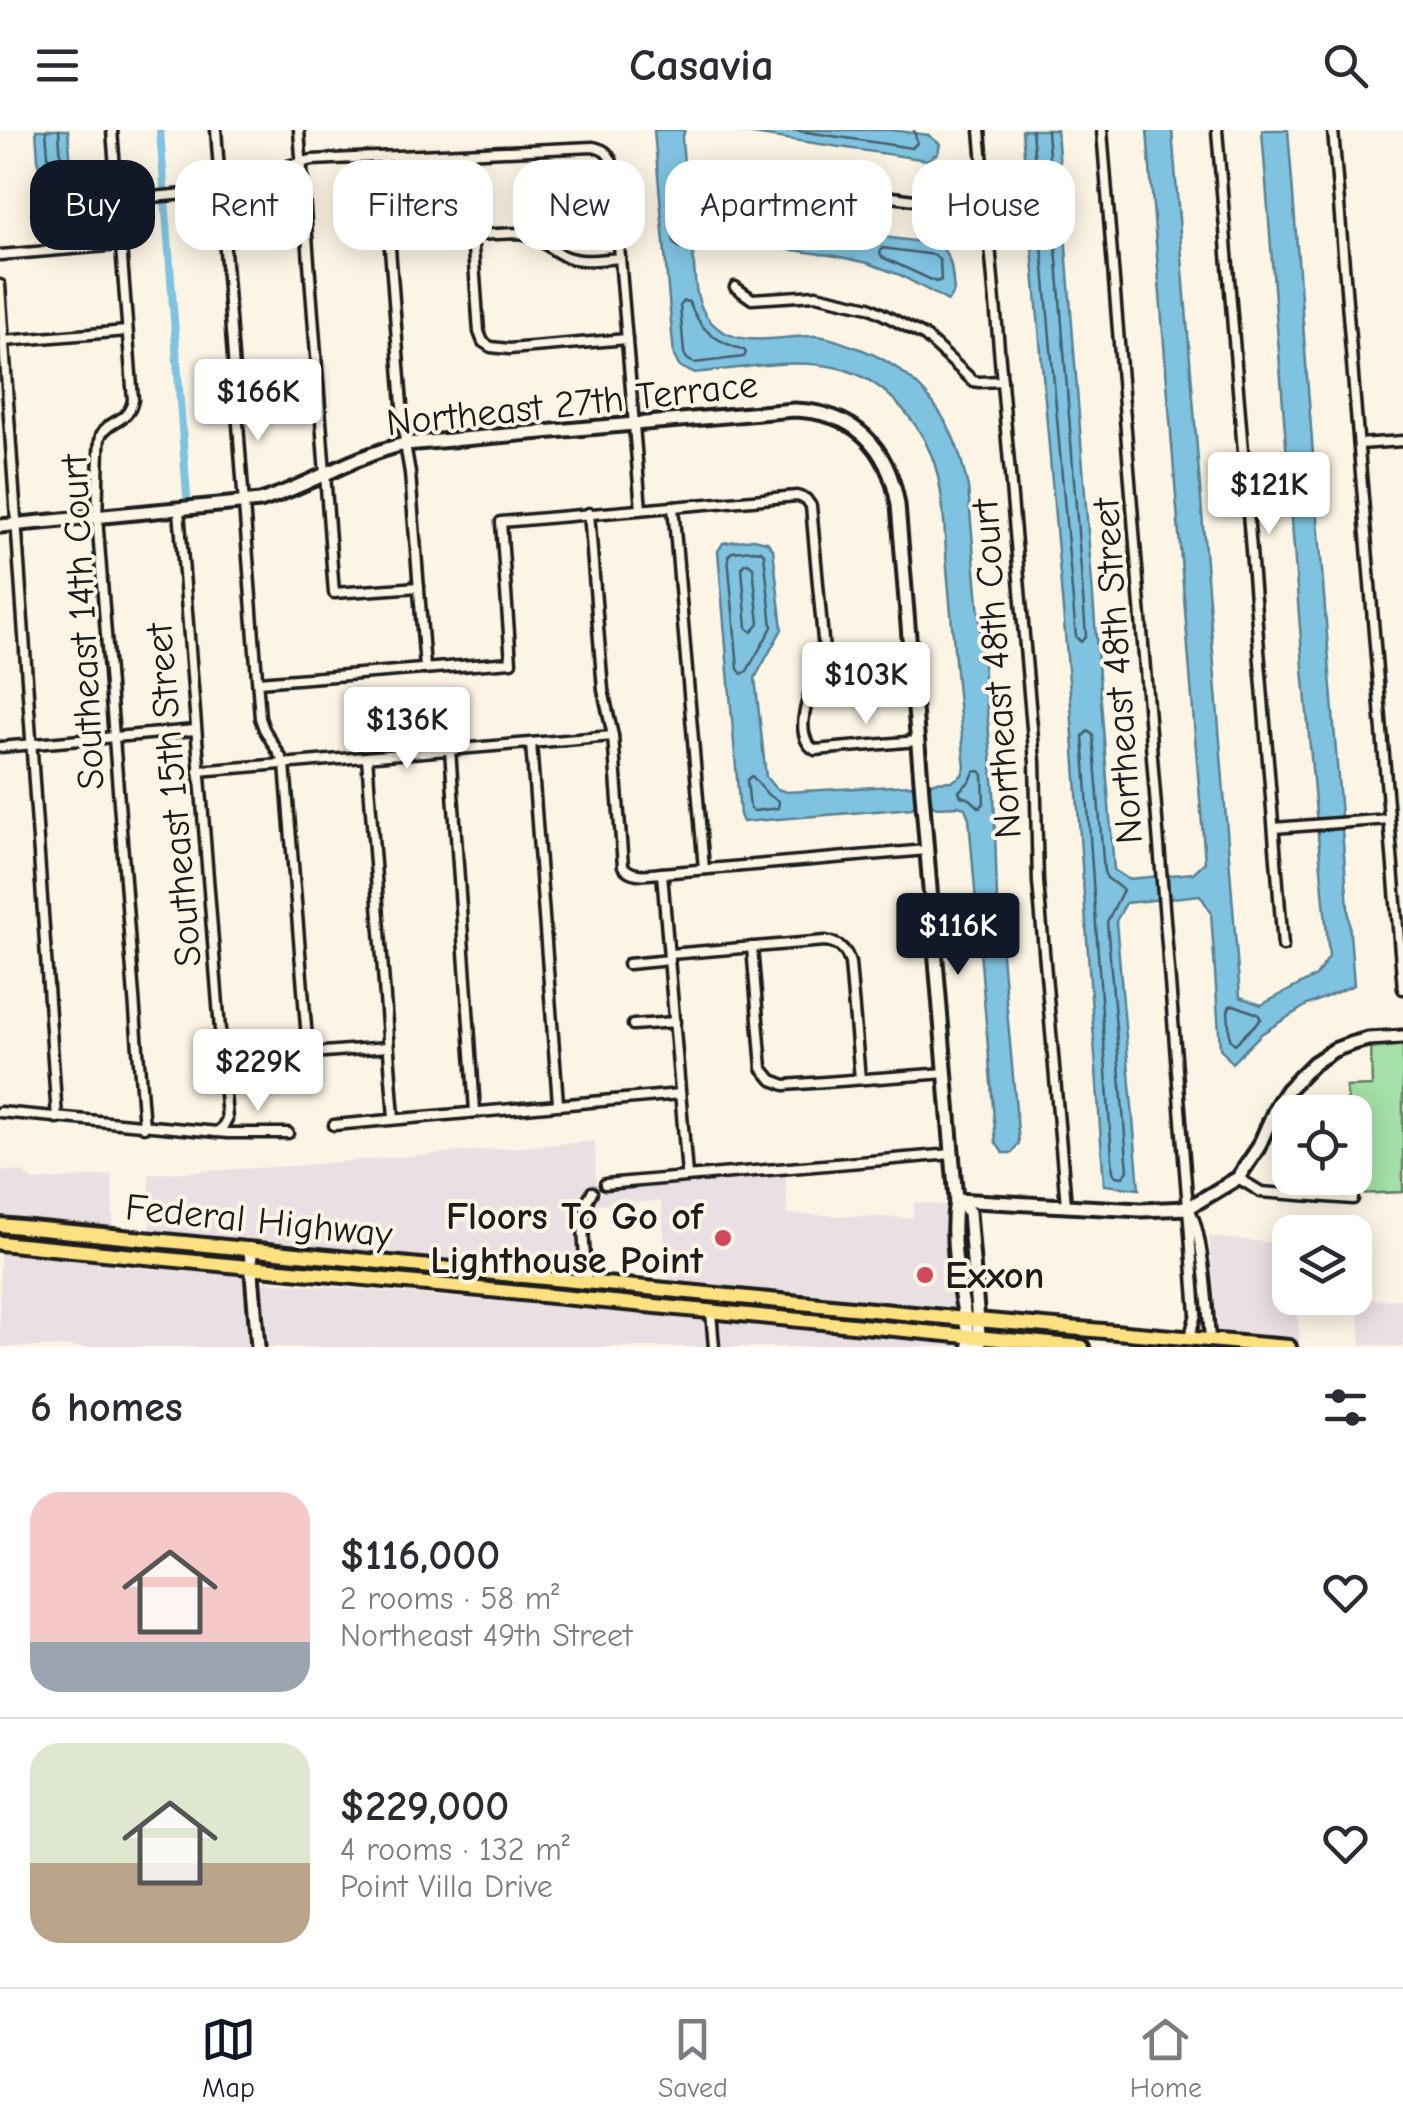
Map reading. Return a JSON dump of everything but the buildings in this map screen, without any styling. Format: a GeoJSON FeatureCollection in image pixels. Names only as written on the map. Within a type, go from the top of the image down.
{"type":"FeatureCollection","features":[{"type":"Feature","properties":{"kind":"main road","name":"Federal Highway"},"geometry":{"type":"LineString","coordinates":[[0,1225],[1288,1347]]}},
{"type":"Feature","properties":{"kind":"main road"},"geometry":{"type":"LineString","coordinates":[[44,1247],[77,1233]]}},
{"type":"Feature","properties":{"kind":"main road","name":"Federal Highway"},"geometry":{"type":"LineString","coordinates":[[0,1243],[711,1311],[974,1342],[1082,1347]]}},
{"type":"Feature","properties":{"kind":"main road"},"geometry":{"type":"LineString","coordinates":[[388,1280],[410,1274],[418,1266]]}},
{"type":"Feature","properties":{"kind":"main road"},"geometry":{"type":"LineString","coordinates":[[426,1284],[436,1274],[454,1269]]}},
{"type":"Feature","properties":{"kind":"main road"},"geometry":{"type":"LineString","coordinates":[[555,1296],[570,1293],[587,1282]]}},
{"type":"Feature","properties":{"kind":"main road"},"geometry":{"type":"LineString","coordinates":[[654,1306],[676,1297],[677,1291]]}},
{"type":"Feature","properties":{"kind":"main road"},"geometry":{"type":"LineString","coordinates":[[711,1311],[748,1298]]}},
{"type":"Feature","properties":{"kind":"main road"},"geometry":{"type":"LineString","coordinates":[[1156,1347],[1183,1339]]}},
{"type":"Feature","properties":{"kind":"street","name":"Southeast 14th Court"},"geometry":{"type":"LineString","coordinates":[[112,130],[114,160]]}},
{"type":"Feature","properties":{"kind":"street"},"geometry":{"type":"LineString","coordinates":[[216,130],[218,160]]}},
{"type":"Feature","properties":{"kind":"street"},"geometry":{"type":"LineString","coordinates":[[299,130],[301,160]]}},
{"type":"Feature","properties":{"kind":"street","name":"Northeast 48th Court"},"geometry":{"type":"LineString","coordinates":[[980,130],[983,160]]}},
{"type":"Feature","properties":{"kind":"street","name":"Northeast 48th Street"},"geometry":{"type":"LineString","coordinates":[[1102,130],[1196,1314],[1183,1339]]}},
{"type":"Feature","properties":{"kind":"street"},"geometry":{"type":"LineString","coordinates":[[1217,130],[1283,946]]}},
{"type":"Feature","properties":{"kind":"street"},"geometry":{"type":"LineString","coordinates":[[1333,130],[1403,989]]}},
{"type":"Feature","properties":{"kind":"street"},"geometry":{"type":"LineString","coordinates":[[313,160],[593,147],[609,154],[641,509]]}},
{"type":"Feature","properties":{"kind":"street"},"geometry":{"type":"LineString","coordinates":[[493,234],[536,236],[572,258],[620,258]]}},
{"type":"Feature","properties":{"kind":"street"},"geometry":{"type":"LineString","coordinates":[[0,255],[60,250]]}},
{"type":"Feature","properties":{"kind":"street","name":"Southeast 14th Court"},"geometry":{"type":"LineString","coordinates":[[120,250],[132,407],[98,438],[97,517],[144,1126]]}},
{"type":"Feature","properties":{"kind":"street"},"geometry":{"type":"LineString","coordinates":[[225,250],[260,718],[285,764],[308,1052]]}},
{"type":"Feature","properties":{"kind":"street"},"geometry":{"type":"LineString","coordinates":[[308,250],[334,593],[418,587]]}},
{"type":"Feature","properties":{"kind":"street"},"geometry":{"type":"LineString","coordinates":[[389,250],[426,668]]}},
{"type":"Feature","properties":{"kind":"street","name":"Northeast 27th Terrace"},"geometry":{"type":"LineString","coordinates":[[473,250],[483,342],[509,348],[627,339]]}},
{"type":"Feature","properties":{"kind":"street","name":"Northeast 48th Court"},"geometry":{"type":"LineString","coordinates":[[991,250],[1035,762],[1038,871],[1066,1205]]}},
{"type":"Feature","properties":{"kind":"street"},"geometry":{"type":"LineString","coordinates":[[0,285],[57,1118]]}},
{"type":"Feature","properties":{"kind":"street"},"geometry":{"type":"LineString","coordinates":[[736,286],[752,298],[816,296],[870,307],[924,336],[972,380],[1002,381]]}},
{"type":"Feature","properties":{"kind":"street"},"geometry":{"type":"LineString","coordinates":[[4,340],[127,330]]}},
{"type":"Feature","properties":{"kind":"street","name":"Northeast 27th Terrace"},"geometry":{"type":"LineString","coordinates":[[0,526],[244,503],[278,496],[356,458],[405,444],[812,411],[861,432],[885,460],[892,477],[898,505],[917,741]]}},
{"type":"Feature","properties":{"kind":"street"},"geometry":{"type":"LineString","coordinates":[[1358,444],[1403,441]]}},
{"type":"Feature","properties":{"kind":"street"},"geometry":{"type":"LineString","coordinates":[[258,682],[511,662],[501,522],[798,496],[806,499],[811,506],[824,650],[821,668],[806,698],[806,742],[815,750],[917,741],[956,1200],[969,1212],[974,1342]]}},
{"type":"Feature","properties":{"kind":"street"},"geometry":{"type":"LineString","coordinates":[[673,506],[704,868]]}},
{"type":"Feature","properties":{"kind":"street","name":"Southeast 15th Street"},"geometry":{"type":"LineString","coordinates":[[179,510],[227,1119],[216,1132]]}},
{"type":"Feature","properties":{"kind":"street"},"geometry":{"type":"LineString","coordinates":[[589,514],[623,866],[628,872],[662,873],[926,850]]}},
{"type":"Feature","properties":{"kind":"street"},"geometry":{"type":"LineString","coordinates":[[0,747],[195,730]]}},
{"type":"Feature","properties":{"kind":"street"},"geometry":{"type":"LineString","coordinates":[[198,771],[613,736]]}},
{"type":"Feature","properties":{"kind":"street"},"geometry":{"type":"LineString","coordinates":[[531,743],[558,1104]]}},
{"type":"Feature","properties":{"kind":"street"},"geometry":{"type":"LineString","coordinates":[[450,750],[475,1111]]}},
{"type":"Feature","properties":{"kind":"street"},"geometry":{"type":"LineString","coordinates":[[367,757],[394,1118]]}},
{"type":"Feature","properties":{"kind":"street"},"geometry":{"type":"LineString","coordinates":[[1274,828],[1389,819]]}},
{"type":"Feature","properties":{"kind":"street"},"geometry":{"type":"LineString","coordinates":[[662,873],[687,1175]]}},
{"type":"Feature","properties":{"kind":"street"},"geometry":{"type":"LineString","coordinates":[[628,964],[752,947],[833,942],[847,953],[850,963],[860,1079]]}},
{"type":"Feature","properties":{"kind":"street"},"geometry":{"type":"LineString","coordinates":[[752,947],[762,1068],[772,1080],[785,1085],[946,1072]]}},
{"type":"Feature","properties":{"kind":"street"},"geometry":{"type":"LineString","coordinates":[[633,1025],[675,1022]]}},
{"type":"Feature","properties":{"kind":"street"},"geometry":{"type":"LineString","coordinates":[[956,1200],[1141,1210],[1188,1208],[1238,1178],[1258,1148],[1277,1105],[1299,1075],[1334,1050],[1368,1040],[1403,1036]]}},
{"type":"Feature","properties":{"kind":"street"},"geometry":{"type":"LineString","coordinates":[[222,1060],[388,1047]]}},
{"type":"Feature","properties":{"kind":"street"},"geometry":{"type":"LineString","coordinates":[[334,1125],[680,1094]]}},
{"type":"Feature","properties":{"kind":"street"},"geometry":{"type":"LineString","coordinates":[[0,1112],[228,1134],[288,1133]]}},
{"type":"Feature","properties":{"kind":"street"},"geometry":{"type":"LineString","coordinates":[[605,1184],[952,1154]]}},
{"type":"Feature","properties":{"kind":"street"},"geometry":{"type":"LineString","coordinates":[[1238,1178],[1262,1192],[1353,1199]]}},
{"type":"Feature","properties":{"kind":"street"},"geometry":{"type":"LineString","coordinates":[[587,1282],[584,1216],[592,1192]]}},
{"type":"Feature","properties":{"kind":"street","name":"Northeast 48th Street"},"geometry":{"type":"LineString","coordinates":[[1188,1208],[1194,1215],[1202,1255],[1210,1341]]}},
{"type":"Feature","properties":{"kind":"street"},"geometry":{"type":"LineString","coordinates":[[250,1250],[258,1347]]}},
{"type":"Feature","properties":{"kind":"street"},"geometry":{"type":"LineString","coordinates":[[711,1311],[714,1347]]}},
{"type":"Feature","properties":{"kind":"shaded area"},"geometry":{"type":"Polygon","coordinates":[[[595,1141],[596,1184],[581,1197],[579,1207],[582,1263],[577,1273],[568,1275],[150,1231],[149,1174],[595,1141]]]}},
{"type":"Feature","properties":{"kind":"shaded area"},"geometry":{"type":"Polygon","coordinates":[[[0,1170],[22,1172],[33,1181],[112,1175],[114,1266],[243,1276],[249,1347],[0,1347],[0,1170]]]}},
{"type":"Feature","properties":{"kind":"shaded area"},"geometry":{"type":"Polygon","coordinates":[[[786,1176],[787,1214],[913,1218],[914,1202],[948,1206],[962,1345],[979,1347],[264,1347],[260,1281],[672,1316],[661,1201],[590,1205],[603,1190],[786,1176]]]}},
{"type":"Feature","properties":{"kind":"shaded area"},"geometry":{"type":"Polygon","coordinates":[[[1209,1237],[1272,1242],[1272,1315],[1298,1315],[1300,1347],[1218,1347],[1209,1237]]]}},
{"type":"Feature","properties":{"kind":"shaded area"},"geometry":{"type":"Polygon","coordinates":[[[1403,1299],[1403,1347],[1361,1345],[1359,1315],[1372,1315],[1372,1300],[1403,1299]]]}},
{"type":"Feature","properties":{"kind":"green space"},"geometry":{"type":"Polygon","coordinates":[[[1403,1045],[1403,1192],[1372,1193],[1372,1095],[1347,1095],[1346,1087],[1372,1086],[1371,1049],[1403,1045]]]}},
{"type":"Feature","properties":{"kind":"water"},"geometry":{"type":"Polygon","coordinates":[[[36,130],[68,130],[71,160],[38,160],[36,130]]]}},
{"type":"Feature","properties":{"kind":"water"},"geometry":{"type":"Polygon","coordinates":[[[654,130],[685,130],[684,160],[665,160],[665,250],[693,250],[696,288],[711,322],[722,331],[747,339],[820,336],[886,361],[927,395],[957,447],[968,487],[994,792],[997,900],[1019,1143],[1012,1153],[1003,1153],[996,1143],[969,818],[965,808],[936,807],[930,803],[915,804],[912,808],[743,822],[740,815],[718,551],[723,543],[753,539],[767,542],[773,549],[782,629],[755,678],[766,777],[775,788],[786,792],[928,787],[933,782],[953,781],[962,775],[965,767],[943,510],[931,454],[906,412],[882,389],[854,373],[803,364],[693,373],[679,366],[674,356],[654,130]]]}},
{"type":"Feature","properties":{"kind":"water"},"geometry":{"type":"Polygon","coordinates":[[[726,130],[891,130],[928,135],[940,144],[938,153],[927,160],[726,130]]]}},
{"type":"Feature","properties":{"kind":"water"},"geometry":{"type":"Polygon","coordinates":[[[1022,130],[1057,130],[1059,160],[1025,160],[1022,130]]]}},
{"type":"Feature","properties":{"kind":"water"},"geometry":{"type":"Polygon","coordinates":[[[1147,130],[1172,130],[1240,997],[1261,1005],[1316,976],[1329,957],[1262,130],[1288,130],[1354,985],[1307,1005],[1261,1034],[1232,1063],[1220,1048],[1211,912],[1200,895],[1126,903],[1116,921],[1139,1189],[1104,1185],[1070,692],[1032,250],[1066,250],[1114,870],[1128,879],[1193,873],[1205,862],[1147,130]]]}},
{"type":"Feature","properties":{"kind":"water"},"geometry":{"type":"Polygon","coordinates":[[[892,238],[912,241],[912,250],[943,250],[949,258],[954,291],[948,301],[900,275],[836,256],[792,250],[892,250],[892,238]]]}},
{"type":"Feature","properties":{"kind":"waterway"},"geometry":{"type":"LineString","coordinates":[[160,130],[187,496]]}},
{"type":"Feature","properties":{"kind":"place","name":"Floors To Go of Lighthouse Point"},"geometry":{"type":"Point","coordinates":[723,1238]}},
{"type":"Feature","properties":{"kind":"place","name":"Exxon"},"geometry":{"type":"Point","coordinates":[925,1275]}}]}
